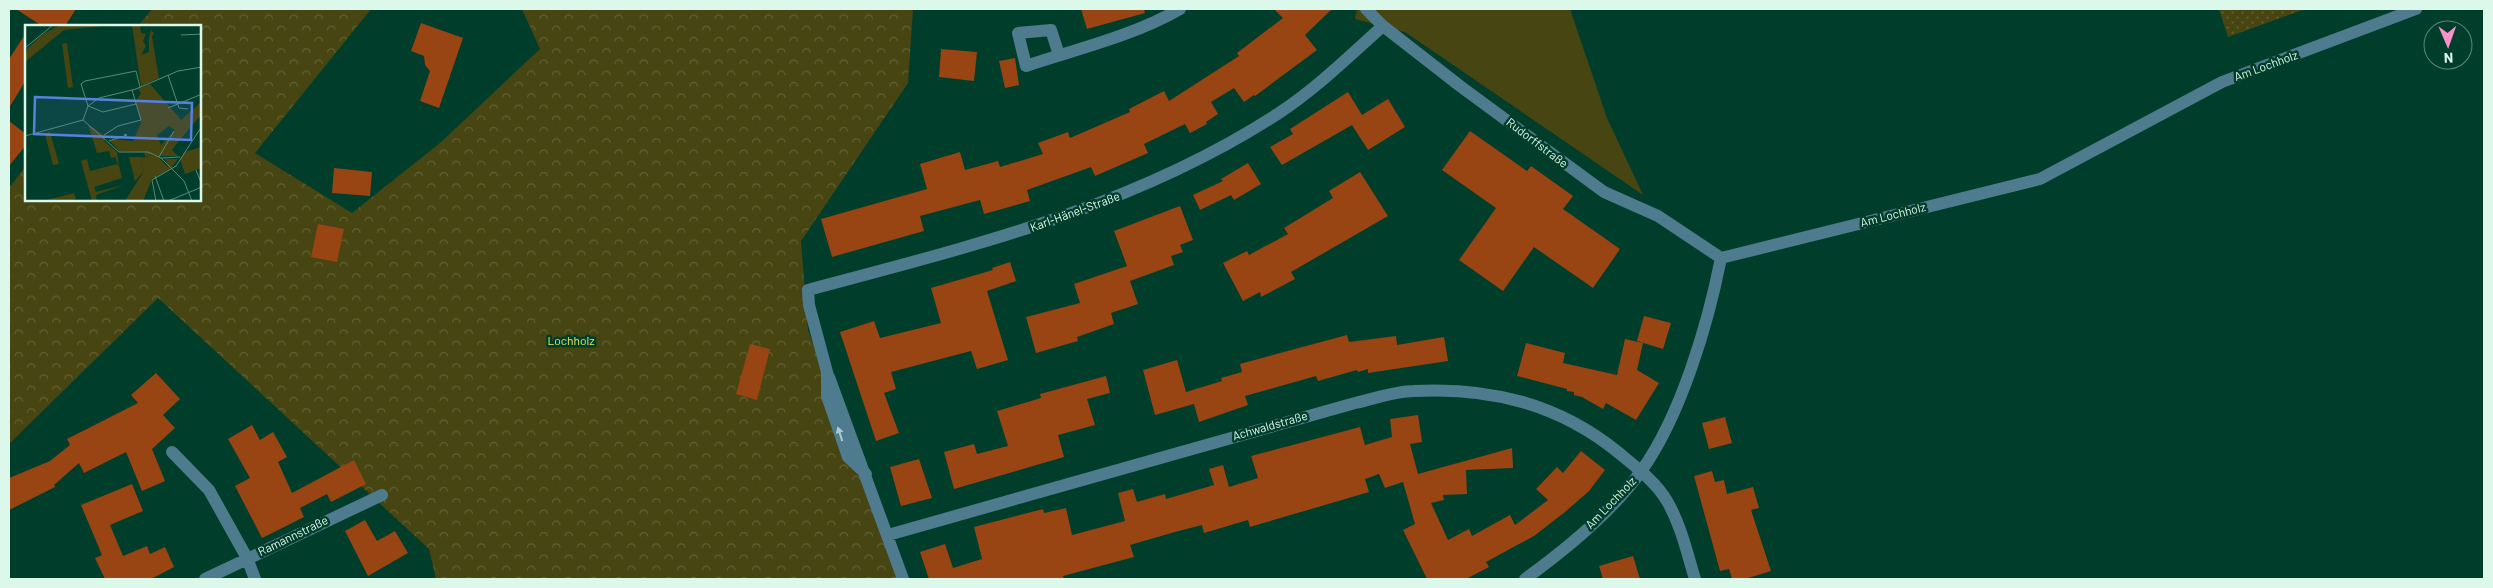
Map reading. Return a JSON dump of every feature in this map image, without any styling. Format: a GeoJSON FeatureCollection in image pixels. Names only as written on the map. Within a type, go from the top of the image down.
{"type":"FeatureCollection","features":[{"type":"Feature","properties":{"kind":"street"},"geometry":{"type":"LineString","coordinates":[[1059,55],[1154,24],[1180,9]]}},
{"type":"Feature","properties":{"kind":"street","name":"Rudorffstraße"},"geometry":{"type":"LineString","coordinates":[[1366,9],[1383,26],[1604,192],[1658,216],[1721,258]]}},
{"type":"Feature","properties":{"kind":"street","name":"Am Lochholz"},"geometry":{"type":"LineString","coordinates":[[1525,579],[1571,543],[1604,513],[1641,471],[1664,434],[1680,396],[1714,295],[1721,258],[2040,179],[2222,82],[2416,9]]}},
{"type":"Feature","properties":{"kind":"street","name":"Karl-Hänel-Straße"},"geometry":{"type":"LineString","coordinates":[[903,579],[866,474],[848,457],[827,396],[827,372],[809,305],[808,290],[1040,226],[1155,181],[1227,144],[1280,112],[1330,74],[1383,26]]}},
{"type":"Feature","properties":{"kind":"street","name":"Achwaldstraße"},"geometry":{"type":"LineString","coordinates":[[888,536],[1355,402],[1412,391],[1473,392],[1520,400],[1562,415],[1595,433],[1641,471],[1666,499],[1678,523],[1695,579]]}},
{"type":"Feature","properties":{"kind":"street"},"geometry":{"type":"LineString","coordinates":[[172,452],[209,490],[247,558],[255,579]]}},
{"type":"Feature","properties":{"kind":"street","name":"Ramannstraße"},"geometry":{"type":"LineString","coordinates":[[205,579],[382,495]]}},
{"type":"Feature","properties":{"kind":"green space","name":"Lochholz"},"geometry":{"type":"Polygon","coordinates":[[[152,9],[371,9],[255,153],[352,213],[440,143],[540,49],[522,9],[913,9],[908,83],[801,241],[808,330],[888,535],[897,579],[436,579],[429,549],[158,298],[9,444],[9,188],[25,167],[25,201],[201,201],[201,25],[139,25],[152,9]]]}},
{"type":"Feature","properties":{"kind":"green space"},"geometry":{"type":"Polygon","coordinates":[[[1357,9],[1570,9],[1607,118],[1643,195],[1405,32],[1355,19],[1357,9]]]}},
{"type":"Feature","properties":{"kind":"green space"},"geometry":{"type":"Polygon","coordinates":[[[2219,9],[2305,9],[2228,37],[2219,9]]]}},
{"type":"Feature","properties":{"kind":"building"},"geometry":{"type":"Polygon","coordinates":[[[16,9],[76,9],[66,25],[40,25],[16,9]]]}},
{"type":"Feature","properties":{"kind":"building"},"geometry":{"type":"Polygon","coordinates":[[[1081,9],[1144,9],[1145,13],[1087,29],[1081,9]]]}},
{"type":"Feature","properties":{"kind":"building"},"geometry":{"type":"Polygon","coordinates":[[[1274,9],[1332,9],[1305,35],[1317,50],[1244,102],[1234,88],[1211,102],[1218,114],[1206,122],[1207,124],[1190,133],[1185,124],[1144,144],[1148,153],[1095,176],[1091,167],[1027,190],[1030,201],[984,214],[980,200],[920,216],[924,231],[832,257],[821,219],[927,189],[920,164],[960,152],[965,170],[998,161],[1000,167],[1043,154],[1038,143],[1068,132],[1070,138],[1130,112],[1129,109],[1164,91],[1169,101],[1239,56],[1237,53],[1283,18],[1274,9]]]}},
{"type":"Feature","properties":{"kind":"building"},"geometry":{"type":"Polygon","coordinates":[[[421,23],[463,38],[439,108],[420,101],[430,71],[425,65],[424,56],[411,51],[421,23]]]}},
{"type":"Feature","properties":{"kind":"building"},"geometry":{"type":"Polygon","coordinates":[[[25,35],[25,82],[9,108],[9,59],[25,35]]]}},
{"type":"Feature","properties":{"kind":"building"},"geometry":{"type":"Polygon","coordinates":[[[941,49],[977,52],[974,81],[939,77],[941,49]]]}},
{"type":"Feature","properties":{"kind":"building"},"geometry":{"type":"Polygon","coordinates":[[[1015,58],[1019,85],[1005,88],[999,61],[1015,58]]]}},
{"type":"Feature","properties":{"kind":"building"},"geometry":{"type":"Polygon","coordinates":[[[1348,92],[1362,115],[1388,99],[1405,127],[1368,150],[1352,125],[1282,165],[1270,147],[1293,134],[1290,129],[1348,92]]]}},
{"type":"Feature","properties":{"kind":"building"},"geometry":{"type":"Polygon","coordinates":[[[9,121],[25,133],[25,146],[9,166],[9,121]]]}},
{"type":"Feature","properties":{"kind":"building"},"geometry":{"type":"Polygon","coordinates":[[[1470,131],[1527,171],[1531,166],[1573,196],[1563,209],[1620,249],[1593,288],[1534,247],[1503,291],[1459,260],[1496,208],[1442,170],[1470,131]]]}},
{"type":"Feature","properties":{"kind":"building"},"geometry":{"type":"Polygon","coordinates":[[[1248,163],[1261,184],[1234,200],[1231,195],[1200,210],[1193,195],[1223,181],[1221,179],[1248,163]]]}},
{"type":"Feature","properties":{"kind":"building"},"geometry":{"type":"Polygon","coordinates":[[[334,168],[372,172],[370,196],[332,193],[334,168]]]}},
{"type":"Feature","properties":{"kind":"building"},"geometry":{"type":"Polygon","coordinates":[[[1360,172],[1388,216],[1291,272],[1295,279],[1261,297],[1260,292],[1243,301],[1223,263],[1247,251],[1249,255],[1288,234],[1284,228],[1333,198],[1329,191],[1360,172]]]}},
{"type":"Feature","properties":{"kind":"building"},"geometry":{"type":"Polygon","coordinates":[[[1180,206],[1193,240],[1180,245],[1183,252],[1171,256],[1174,265],[1130,281],[1138,304],[1111,313],[1114,324],[1077,337],[1078,341],[1036,353],[1026,317],[1080,303],[1074,284],[1127,266],[1114,231],[1180,206]]]}},
{"type":"Feature","properties":{"kind":"building"},"geometry":{"type":"Polygon","coordinates":[[[318,224],[344,229],[337,262],[311,257],[318,224]]]}},
{"type":"Feature","properties":{"kind":"building"},"geometry":{"type":"Polygon","coordinates":[[[1010,262],[1016,281],[987,291],[1008,360],[977,369],[971,351],[891,372],[896,389],[884,393],[899,433],[876,441],[840,332],[874,321],[880,338],[941,323],[931,288],[993,270],[992,268],[1010,262]]]}},
{"type":"Feature","properties":{"kind":"building"},"geometry":{"type":"Polygon","coordinates":[[[1644,316],[1671,323],[1663,349],[1637,341],[1644,316]]]}},
{"type":"Feature","properties":{"kind":"building"},"geometry":{"type":"Polygon","coordinates":[[[1347,335],[1349,342],[1396,336],[1397,345],[1444,337],[1448,361],[1368,373],[1368,369],[1358,372],[1357,370],[1318,381],[1316,376],[1245,396],[1248,405],[1199,422],[1194,404],[1155,415],[1143,370],[1177,360],[1186,392],[1222,381],[1221,378],[1242,372],[1240,364],[1347,335]]]}},
{"type":"Feature","properties":{"kind":"building"},"geometry":{"type":"Polygon","coordinates":[[[1625,339],[1643,343],[1637,370],[1659,383],[1636,420],[1606,403],[1603,409],[1582,397],[1574,395],[1574,392],[1567,391],[1567,389],[1517,376],[1526,343],[1565,353],[1563,363],[1617,375],[1625,339]]]}},
{"type":"Feature","properties":{"kind":"building"},"geometry":{"type":"Polygon","coordinates":[[[750,344],[770,349],[757,400],[736,394],[750,344]]]}},
{"type":"Feature","properties":{"kind":"building"},"geometry":{"type":"Polygon","coordinates":[[[156,373],[180,399],[163,415],[175,428],[152,449],[165,481],[142,491],[126,452],[84,473],[79,463],[54,485],[55,487],[9,510],[9,478],[50,461],[70,445],[67,439],[138,403],[131,395],[156,373]]]}},
{"type":"Feature","properties":{"kind":"building"},"geometry":{"type":"Polygon","coordinates":[[[1106,376],[1110,393],[1087,399],[1095,425],[1058,435],[1064,457],[954,489],[944,452],[974,444],[977,454],[1008,446],[997,411],[1041,398],[1040,394],[1106,376]]]}},
{"type":"Feature","properties":{"kind":"building"},"geometry":{"type":"Polygon","coordinates":[[[1418,415],[1422,442],[1410,444],[1418,474],[1512,448],[1513,468],[1466,470],[1467,494],[1443,495],[1444,500],[1431,503],[1448,540],[1469,529],[1472,536],[1510,515],[1515,525],[1548,500],[1536,489],[1557,467],[1563,473],[1581,451],[1605,470],[1589,491],[1565,512],[1534,536],[1486,562],[1489,567],[1466,579],[1427,579],[1403,530],[1415,524],[1403,482],[1385,488],[1379,474],[1365,479],[1369,492],[1250,527],[1248,520],[1204,533],[1202,525],[1175,532],[1130,545],[1134,557],[1063,576],[1064,579],[929,579],[920,552],[945,544],[953,568],[982,559],[974,527],[1043,509],[1044,513],[1066,508],[1072,535],[1125,521],[1118,493],[1133,489],[1137,502],[1165,494],[1166,499],[1214,485],[1209,469],[1223,465],[1229,487],[1258,478],[1251,456],[1360,427],[1365,445],[1392,437],[1390,419],[1418,415]]]}},
{"type":"Feature","properties":{"kind":"building"},"geometry":{"type":"Polygon","coordinates":[[[1725,417],[1732,443],[1709,449],[1702,423],[1725,417]]]}},
{"type":"Feature","properties":{"kind":"building"},"geometry":{"type":"Polygon","coordinates":[[[252,425],[260,440],[273,432],[287,457],[278,462],[292,493],[354,460],[366,484],[331,502],[327,494],[300,508],[304,517],[262,538],[235,486],[250,478],[228,439],[252,425]]]}},
{"type":"Feature","properties":{"kind":"building"},"geometry":{"type":"Polygon","coordinates":[[[919,459],[932,498],[901,506],[890,467],[919,459]]]}},
{"type":"Feature","properties":{"kind":"building"},"geometry":{"type":"Polygon","coordinates":[[[1712,471],[1715,482],[1724,480],[1727,494],[1753,487],[1759,508],[1751,510],[1771,571],[1745,579],[1732,579],[1729,569],[1720,571],[1694,476],[1712,471]]]}},
{"type":"Feature","properties":{"kind":"building"},"geometry":{"type":"Polygon","coordinates":[[[132,484],[143,511],[110,525],[123,556],[147,546],[150,554],[165,547],[174,567],[151,579],[105,579],[95,558],[102,555],[81,505],[132,484]]]}},
{"type":"Feature","properties":{"kind":"building"},"geometry":{"type":"Polygon","coordinates":[[[365,520],[377,541],[395,531],[408,553],[368,576],[345,531],[365,520]]]}},
{"type":"Feature","properties":{"kind":"building"},"geometry":{"type":"Polygon","coordinates":[[[1633,556],[1640,579],[1603,579],[1599,566],[1633,556]]]}}]}
